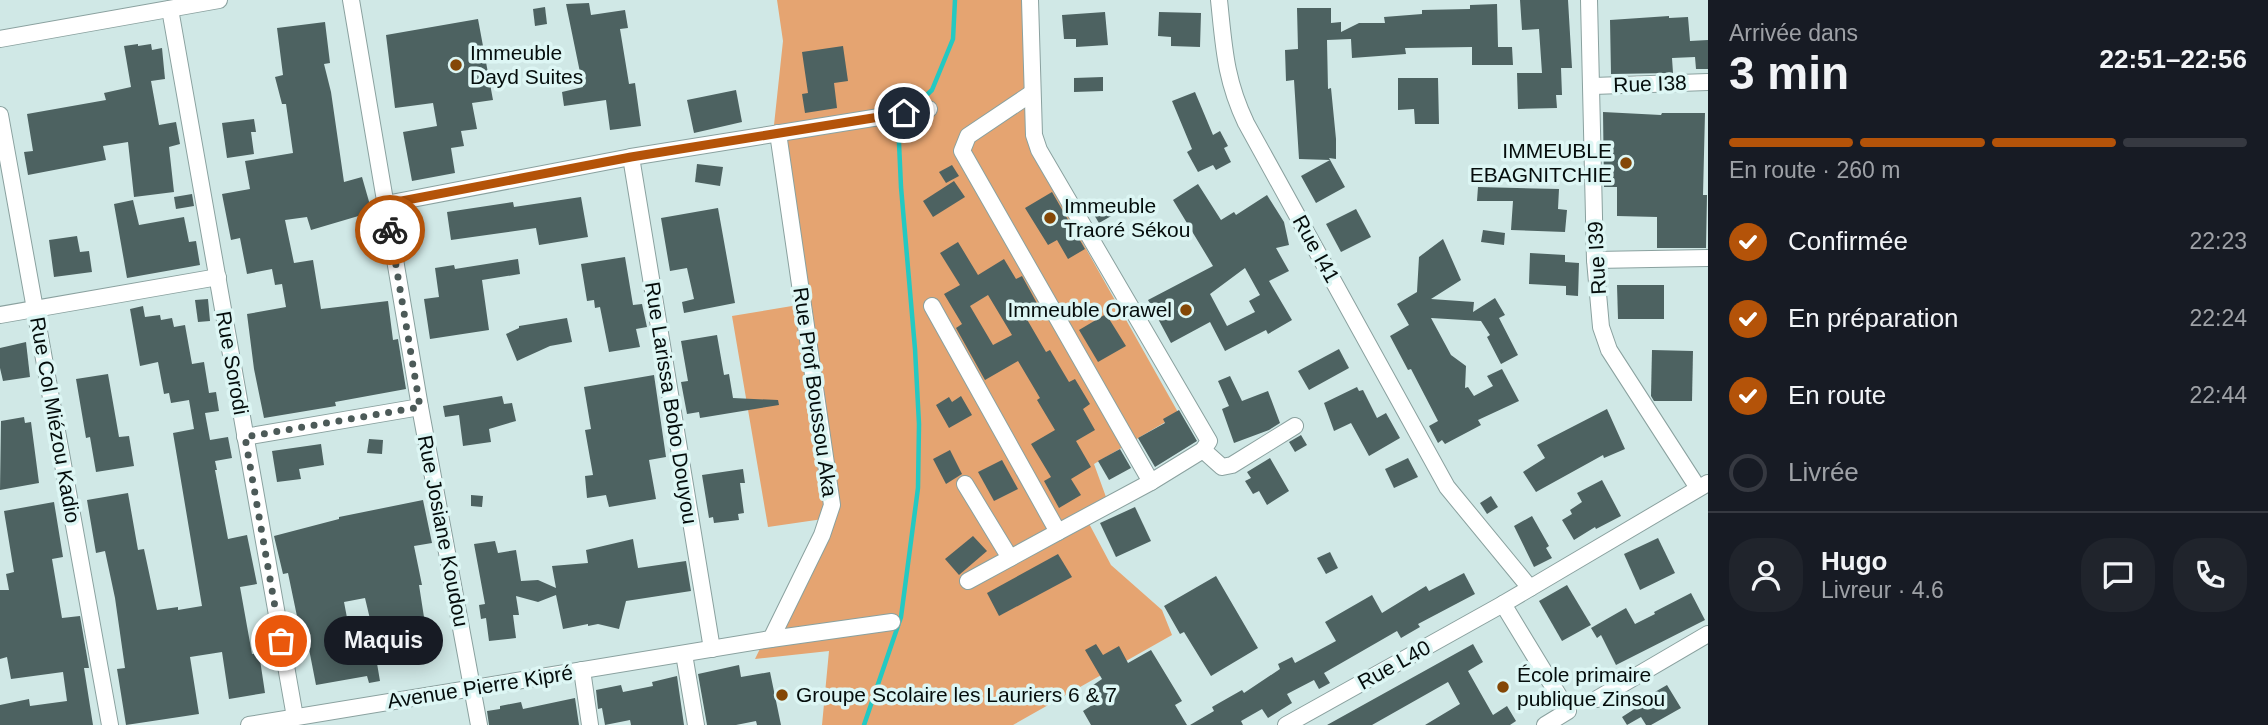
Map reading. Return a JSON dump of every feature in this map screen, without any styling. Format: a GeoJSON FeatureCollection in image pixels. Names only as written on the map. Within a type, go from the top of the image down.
{"type":"FeatureCollection","features":[{"type":"Feature","properties":{"kind":"street"},"geometry":{"type":"LineString","coordinates":[[0,38],[219,0]]}},
{"type":"Feature","properties":{"kind":"street","name":"Rue Josiane Koudou"},"geometry":{"type":"LineString","coordinates":[[351,0],[420,407],[478,725]]}},
{"type":"Feature","properties":{"kind":"street"},"geometry":{"type":"LineString","coordinates":[[968,581],[1151,482],[1203,450],[1209,442],[1040,150],[1034,135],[1030,0]]}},
{"type":"Feature","properties":{"kind":"street","name":"Rue I41"},"geometry":{"type":"LineString","coordinates":[[1219,0],[1226,69],[1234,98],[1447,487],[1530,588]]}},
{"type":"Feature","properties":{"kind":"street","name":"Rue I39"},"geometry":{"type":"LineString","coordinates":[[1589,0],[1595,260],[1601,327],[1609,350],[1703,485]]}},
{"type":"Feature","properties":{"kind":"street","name":"Rue Sorodi"},"geometry":{"type":"LineString","coordinates":[[170,9],[295,717]]}},
{"type":"Feature","properties":{"kind":"street","name":"Rue I38"},"geometry":{"type":"LineString","coordinates":[[1592,86],[1708,82]]}},
{"type":"Feature","properties":{"kind":"street"},"geometry":{"type":"LineString","coordinates":[[1032,93],[968,136],[962,151],[1151,482]]}},
{"type":"Feature","properties":{"kind":"street"},"geometry":{"type":"LineString","coordinates":[[386,204],[631,157],[929,109]]}},
{"type":"Feature","properties":{"kind":"street","name":"Rue Col Miézou Kadio"},"geometry":{"type":"LineString","coordinates":[[0,115],[110,725]]}},
{"type":"Feature","properties":{"kind":"street","name":"Rue Prof Boussou Aka"},"geometry":{"type":"LineString","coordinates":[[771,639],[822,535],[832,505],[778,133]]}},
{"type":"Feature","properties":{"kind":"street","name":"Rue Larissa Bobo Douyou"},"geometry":{"type":"LineString","coordinates":[[631,157],[712,649]]}},
{"type":"Feature","properties":{"kind":"street"},"geometry":{"type":"LineString","coordinates":[[1595,260],[1708,258]]}},
{"type":"Feature","properties":{"kind":"street"},"geometry":{"type":"LineString","coordinates":[[0,315],[218,276]]}},
{"type":"Feature","properties":{"kind":"street"},"geometry":{"type":"LineString","coordinates":[[932,306],[1058,532]]}},
{"type":"Feature","properties":{"kind":"street"},"geometry":{"type":"LineString","coordinates":[[245,437],[420,407]]}},
{"type":"Feature","properties":{"kind":"street"},"geometry":{"type":"LineString","coordinates":[[1203,450],[1222,467],[1232,466],[1295,426]]}},
{"type":"Feature","properties":{"kind":"street"},"geometry":{"type":"LineString","coordinates":[[965,484],[1010,558]]}},
{"type":"Feature","properties":{"kind":"street","name":"Rue L40"},"geometry":{"type":"LineString","coordinates":[[1286,725],[1503,604],[1703,485]]}},
{"type":"Feature","properties":{"kind":"street"},"geometry":{"type":"LineString","coordinates":[[1503,604],[1568,711],[1545,725]]}},
{"type":"Feature","properties":{"kind":"street","name":"Avenue Pierre Kipré"},"geometry":{"type":"LineString","coordinates":[[249,725],[771,639],[892,622]]}},
{"type":"Feature","properties":{"kind":"street"},"geometry":{"type":"LineString","coordinates":[[1597,699],[1708,634]]}},
{"type":"Feature","properties":{"kind":"street"},"geometry":{"type":"LineString","coordinates":[[684,654],[696,725]]}},
{"type":"Feature","properties":{"kind":"street"},"geometry":{"type":"LineString","coordinates":[[582,670],[590,725]]}},
{"type":"Feature","properties":{"kind":"shaded area"},"geometry":{"type":"Polygon","coordinates":[[[777,0],[1025,0],[1031,151],[1179,414],[1094,464],[1110,508],[1085,516],[1111,565],[1162,610],[1172,635],[1013,725],[822,725],[829,651],[755,659],[823,519],[768,527],[732,316],[798,305],[774,125],[783,41],[777,0]]]}},
{"type":"Feature","properties":{"kind":"building"},"geometry":{"type":"Polygon","coordinates":[[[1520,0],[1568,0],[1572,68],[1561,68],[1562,95],[1556,95],[1557,108],[1518,109],[1517,73],[1542,73],[1539,29],[1522,30],[1520,0]]]}},
{"type":"Feature","properties":{"kind":"building"},"geometry":{"type":"Polygon","coordinates":[[[589,3],[591,15],[625,10],[628,28],[620,29],[629,84],[635,83],[641,126],[610,130],[606,100],[564,106],[562,92],[583,87],[566,4],[589,3]]]}},
{"type":"Feature","properties":{"kind":"building"},"geometry":{"type":"Polygon","coordinates":[[[1497,4],[1498,47],[1512,47],[1513,65],[1472,65],[1472,47],[1405,48],[1406,54],[1352,58],[1351,39],[1327,40],[1328,89],[1331,88],[1336,139],[1336,159],[1329,158],[1345,187],[1316,203],[1301,176],[1330,160],[1299,159],[1294,80],[1286,81],[1285,50],[1298,49],[1297,8],[1331,8],[1331,23],[1341,22],[1341,32],[1359,23],[1385,23],[1384,17],[1422,14],[1422,10],[1470,9],[1470,5],[1497,4]]]}},
{"type":"Feature","properties":{"kind":"building"},"geometry":{"type":"Polygon","coordinates":[[[545,7],[547,24],[535,26],[533,9],[545,7]]]}},
{"type":"Feature","properties":{"kind":"building"},"geometry":{"type":"Polygon","coordinates":[[[1105,12],[1108,45],[1076,47],[1076,39],[1064,39],[1062,15],[1105,12]]]}},
{"type":"Feature","properties":{"kind":"building"},"geometry":{"type":"Polygon","coordinates":[[[1159,12],[1201,13],[1200,47],[1171,46],[1171,37],[1158,36],[1159,12]]]}},
{"type":"Feature","properties":{"kind":"building"},"geometry":{"type":"Polygon","coordinates":[[[1688,17],[1690,41],[1708,40],[1708,69],[1696,69],[1695,57],[1672,58],[1673,73],[1611,74],[1610,20],[1688,17]]]}},
{"type":"Feature","properties":{"kind":"building"},"geometry":{"type":"Polygon","coordinates":[[[478,19],[493,100],[472,103],[477,129],[461,131],[464,146],[451,148],[455,173],[412,181],[403,132],[437,126],[433,103],[395,108],[386,35],[478,19]]]}},
{"type":"Feature","properties":{"kind":"building"},"geometry":{"type":"Polygon","coordinates":[[[325,22],[330,63],[324,64],[331,92],[344,182],[362,177],[372,212],[311,230],[307,217],[285,220],[294,263],[313,260],[321,309],[388,301],[393,340],[398,339],[406,389],[335,402],[336,406],[264,418],[247,314],[286,307],[282,284],[275,285],[272,269],[247,274],[240,238],[231,240],[222,194],[250,189],[245,161],[293,153],[286,104],[282,104],[275,77],[283,75],[277,28],[325,22]]]}},
{"type":"Feature","properties":{"kind":"building"},"geometry":{"type":"Polygon","coordinates":[[[151,44],[152,50],[162,48],[165,79],[151,81],[159,125],[176,122],[180,144],[169,147],[174,192],[134,197],[128,142],[103,146],[106,160],[28,175],[24,152],[33,151],[27,114],[106,100],[104,93],[131,87],[124,46],[151,44]]]}},
{"type":"Feature","properties":{"kind":"building"},"geometry":{"type":"Polygon","coordinates":[[[843,46],[848,81],[834,83],[837,108],[805,113],[802,94],[808,93],[802,52],[843,46]]]}},
{"type":"Feature","properties":{"kind":"building"},"geometry":{"type":"Polygon","coordinates":[[[1103,77],[1103,91],[1074,92],[1074,78],[1103,77]]]}},
{"type":"Feature","properties":{"kind":"building"},"geometry":{"type":"Polygon","coordinates":[[[1398,78],[1438,78],[1439,124],[1415,124],[1414,109],[1398,110],[1398,78]]]}},
{"type":"Feature","properties":{"kind":"building"},"geometry":{"type":"Polygon","coordinates":[[[736,90],[742,122],[694,133],[687,100],[736,90]]]}},
{"type":"Feature","properties":{"kind":"building"},"geometry":{"type":"Polygon","coordinates":[[[1195,92],[1213,135],[1220,131],[1228,146],[1224,148],[1231,162],[1216,170],[1213,165],[1198,172],[1187,152],[1192,149],[1172,101],[1195,92]]]}},
{"type":"Feature","properties":{"kind":"building"},"geometry":{"type":"Polygon","coordinates":[[[1603,112],[1661,115],[1705,113],[1703,195],[1707,195],[1706,248],[1657,248],[1657,217],[1617,216],[1617,187],[1604,187],[1603,112]]]}},
{"type":"Feature","properties":{"kind":"building"},"geometry":{"type":"Polygon","coordinates":[[[254,119],[256,132],[251,132],[254,154],[227,158],[222,123],[254,119]]]}},
{"type":"Feature","properties":{"kind":"building"},"geometry":{"type":"Polygon","coordinates":[[[697,164],[723,167],[720,186],[695,182],[697,164]]]}},
{"type":"Feature","properties":{"kind":"building"},"geometry":{"type":"Polygon","coordinates":[[[952,165],[959,176],[946,183],[939,172],[952,165]]]}},
{"type":"Feature","properties":{"kind":"building"},"geometry":{"type":"Polygon","coordinates":[[[954,181],[965,197],[933,217],[923,201],[954,181]]]}},
{"type":"Feature","properties":{"kind":"building"},"geometry":{"type":"Polygon","coordinates":[[[1198,184],[1221,220],[1234,212],[1236,215],[1267,195],[1284,222],[1289,245],[1276,248],[1289,271],[1269,281],[1292,320],[1268,334],[1266,330],[1225,351],[1210,322],[1171,343],[1148,300],[1213,266],[1173,200],[1198,184]],[[1245,268],[1210,294],[1227,326],[1255,312],[1249,301],[1260,295],[1245,268]]]}},
{"type":"Feature","properties":{"kind":"building"},"geometry":{"type":"Polygon","coordinates":[[[1478,187],[1559,189],[1558,209],[1567,210],[1565,232],[1511,230],[1513,201],[1477,201],[1478,187]]]}},
{"type":"Feature","properties":{"kind":"building","name":"Immeuble Traoré Sékou"},"geometry":{"type":"Polygon","coordinates":[[[1052,192],[1085,249],[1068,259],[1057,240],[1048,245],[1025,208],[1052,192]]]}},
{"type":"Feature","properties":{"kind":"building"},"geometry":{"type":"Polygon","coordinates":[[[192,194],[194,206],[176,209],[174,197],[192,194]]]}},
{"type":"Feature","properties":{"kind":"building"},"geometry":{"type":"Polygon","coordinates":[[[581,197],[588,237],[539,245],[536,228],[451,240],[447,212],[513,202],[514,207],[581,197]]]}},
{"type":"Feature","properties":{"kind":"building"},"geometry":{"type":"Polygon","coordinates":[[[133,200],[139,225],[184,217],[189,242],[196,241],[200,265],[127,278],[114,204],[133,200]]]}},
{"type":"Feature","properties":{"kind":"building"},"geometry":{"type":"Polygon","coordinates":[[[1104,202],[1113,215],[1099,223],[1091,210],[1104,202]]]}},
{"type":"Feature","properties":{"kind":"building"},"geometry":{"type":"Polygon","coordinates":[[[718,208],[735,303],[684,313],[682,302],[694,299],[687,268],[670,271],[661,218],[718,208]]]}},
{"type":"Feature","properties":{"kind":"building"},"geometry":{"type":"Polygon","coordinates":[[[1356,209],[1371,237],[1341,252],[1326,224],[1356,209]]]}},
{"type":"Feature","properties":{"kind":"building"},"geometry":{"type":"Polygon","coordinates":[[[1483,230],[1505,233],[1504,245],[1481,242],[1483,230]]]}},
{"type":"Feature","properties":{"kind":"building"},"geometry":{"type":"Polygon","coordinates":[[[77,236],[80,252],[89,251],[92,272],[54,277],[49,240],[77,236]]]}},
{"type":"Feature","properties":{"kind":"building"},"geometry":{"type":"Polygon","coordinates":[[[1443,239],[1461,280],[1431,299],[1474,302],[1473,312],[1495,298],[1505,315],[1499,318],[1518,355],[1501,364],[1487,337],[1490,335],[1481,321],[1431,318],[1451,355],[1466,366],[1465,388],[1468,387],[1474,396],[1493,386],[1487,376],[1502,369],[1519,401],[1478,420],[1481,425],[1445,444],[1442,440],[1438,443],[1429,426],[1438,421],[1390,336],[1409,325],[1397,304],[1417,292],[1419,257],[1443,239]]]}},
{"type":"Feature","properties":{"kind":"building"},"geometry":{"type":"Polygon","coordinates":[[[958,242],[978,275],[1004,259],[1016,279],[1022,276],[1039,307],[1025,316],[1046,352],[1050,350],[1069,382],[1075,379],[1090,404],[1083,409],[1095,430],[1076,441],[1091,467],[1071,479],[1081,495],[1059,508],[1044,481],[1051,477],[1031,444],[1055,430],[1018,361],[985,380],[956,328],[962,324],[944,294],[960,285],[940,253],[958,242]],[[988,295],[970,306],[993,345],[1012,335],[988,295]]]}},
{"type":"Feature","properties":{"kind":"building"},"geometry":{"type":"Polygon","coordinates":[[[1530,253],[1565,255],[1565,262],[1579,263],[1578,296],[1566,295],[1566,286],[1529,284],[1530,253]]]}},
{"type":"Feature","properties":{"kind":"building"},"geometry":{"type":"Polygon","coordinates":[[[625,257],[633,305],[642,304],[647,327],[636,329],[640,347],[609,352],[600,307],[595,308],[594,300],[587,301],[581,264],[625,257]]]}},
{"type":"Feature","properties":{"kind":"building"},"geometry":{"type":"Polygon","coordinates":[[[518,259],[520,274],[482,280],[489,330],[430,339],[424,299],[439,297],[435,268],[454,265],[455,269],[518,259]]]}},
{"type":"Feature","properties":{"kind":"building"},"geometry":{"type":"Polygon","coordinates":[[[1617,285],[1664,285],[1664,319],[1618,319],[1617,285]]]}},
{"type":"Feature","properties":{"kind":"building"},"geometry":{"type":"Polygon","coordinates":[[[208,299],[210,321],[198,322],[195,300],[208,299]]]}},
{"type":"Feature","properties":{"kind":"building"},"geometry":{"type":"Polygon","coordinates":[[[143,306],[145,317],[160,315],[161,320],[172,318],[174,327],[185,325],[192,364],[204,362],[209,393],[216,392],[219,411],[205,413],[210,440],[228,437],[232,458],[215,461],[215,470],[228,539],[247,535],[257,584],[240,587],[252,654],[259,653],[265,693],[229,699],[222,652],[190,657],[199,714],[126,725],[117,669],[125,668],[115,598],[105,551],[96,553],[87,500],[128,493],[138,550],[144,549],[157,610],[202,606],[173,433],[194,429],[189,400],[171,403],[169,393],[164,394],[158,362],[140,366],[130,309],[143,306]]]}},
{"type":"Feature","properties":{"kind":"building"},"geometry":{"type":"Polygon","coordinates":[[[1106,314],[1126,346],[1098,362],[1079,330],[1106,314]]]}},
{"type":"Feature","properties":{"kind":"building"},"geometry":{"type":"Polygon","coordinates":[[[567,318],[572,342],[550,346],[517,361],[506,334],[519,326],[567,318]]]}},
{"type":"Feature","properties":{"kind":"building"},"geometry":{"type":"Polygon","coordinates":[[[717,335],[724,375],[729,374],[733,398],[778,400],[779,405],[700,418],[699,412],[687,414],[681,382],[688,381],[681,341],[717,335]]]}},
{"type":"Feature","properties":{"kind":"building"},"geometry":{"type":"Polygon","coordinates":[[[26,342],[30,377],[3,381],[0,348],[26,342]]]}},
{"type":"Feature","properties":{"kind":"building"},"geometry":{"type":"Polygon","coordinates":[[[1339,349],[1349,368],[1309,390],[1298,371],[1339,349]]]}},
{"type":"Feature","properties":{"kind":"building"},"geometry":{"type":"Polygon","coordinates":[[[1652,350],[1693,351],[1692,401],[1654,401],[1651,396],[1652,350]]]}},
{"type":"Feature","properties":{"kind":"building"},"geometry":{"type":"Polygon","coordinates":[[[108,374],[119,437],[129,436],[134,466],[96,472],[90,437],[86,438],[76,379],[108,374]]]}},
{"type":"Feature","properties":{"kind":"building"},"geometry":{"type":"Polygon","coordinates":[[[654,375],[666,457],[649,460],[656,499],[609,507],[606,495],[587,498],[585,476],[593,475],[585,430],[591,429],[584,387],[654,375]]]}},
{"type":"Feature","properties":{"kind":"building"},"geometry":{"type":"Polygon","coordinates":[[[1230,376],[1242,401],[1268,391],[1280,423],[1234,443],[1222,409],[1229,406],[1218,381],[1230,376]]]}},
{"type":"Feature","properties":{"kind":"building"},"geometry":{"type":"Polygon","coordinates":[[[1357,387],[1359,391],[1363,390],[1377,418],[1386,413],[1400,438],[1369,456],[1351,423],[1334,431],[1324,403],[1357,387]]]}},
{"type":"Feature","properties":{"kind":"building"},"geometry":{"type":"Polygon","coordinates":[[[502,396],[504,404],[512,403],[516,421],[489,429],[491,442],[463,446],[459,415],[445,417],[443,406],[502,396]]]}},
{"type":"Feature","properties":{"kind":"building"},"geometry":{"type":"Polygon","coordinates":[[[961,396],[972,415],[949,428],[936,405],[949,397],[952,402],[961,396]]]}},
{"type":"Feature","properties":{"kind":"building"},"geometry":{"type":"Polygon","coordinates":[[[1607,409],[1625,449],[1604,458],[1603,455],[1536,492],[1523,472],[1545,458],[1537,445],[1607,409]]]}},
{"type":"Feature","properties":{"kind":"building"},"geometry":{"type":"Polygon","coordinates":[[[1179,410],[1197,441],[1155,467],[1138,438],[1165,423],[1163,419],[1179,410]]]}},
{"type":"Feature","properties":{"kind":"building"},"geometry":{"type":"Polygon","coordinates":[[[24,417],[25,423],[31,422],[39,483],[0,490],[1,421],[24,417]]]}},
{"type":"Feature","properties":{"kind":"building"},"geometry":{"type":"Polygon","coordinates":[[[1301,435],[1307,445],[1295,452],[1289,442],[1301,435]]]}},
{"type":"Feature","properties":{"kind":"building"},"geometry":{"type":"Polygon","coordinates":[[[369,439],[383,440],[382,454],[367,453],[369,439]]]}},
{"type":"Feature","properties":{"kind":"building"},"geometry":{"type":"Polygon","coordinates":[[[321,444],[324,465],[299,469],[301,479],[277,482],[272,451],[321,444]]]}},
{"type":"Feature","properties":{"kind":"building"},"geometry":{"type":"Polygon","coordinates":[[[1120,449],[1131,468],[1109,480],[1098,461],[1120,449]]]}},
{"type":"Feature","properties":{"kind":"building"},"geometry":{"type":"Polygon","coordinates":[[[950,450],[962,474],[946,484],[933,459],[950,450]]]}},
{"type":"Feature","properties":{"kind":"building"},"geometry":{"type":"Polygon","coordinates":[[[1270,458],[1289,491],[1267,505],[1259,491],[1253,494],[1245,481],[1251,478],[1247,472],[1270,458]]]}},
{"type":"Feature","properties":{"kind":"building"},"geometry":{"type":"Polygon","coordinates":[[[1408,458],[1418,477],[1394,488],[1385,469],[1408,458]]]}},
{"type":"Feature","properties":{"kind":"building"},"geometry":{"type":"Polygon","coordinates":[[[1002,460],[1018,489],[994,501],[978,472],[1002,460]]]}},
{"type":"Feature","properties":{"kind":"building"},"geometry":{"type":"Polygon","coordinates":[[[743,469],[745,483],[740,483],[744,513],[738,514],[739,520],[714,523],[713,517],[709,518],[702,475],[743,469]]]}},
{"type":"Feature","properties":{"kind":"building"},"geometry":{"type":"Polygon","coordinates":[[[1602,480],[1621,516],[1574,540],[1562,520],[1572,514],[1570,510],[1582,502],[1577,493],[1602,480]]]}},
{"type":"Feature","properties":{"kind":"building"},"geometry":{"type":"Polygon","coordinates":[[[471,495],[483,496],[482,507],[471,506],[471,495]]]}},
{"type":"Feature","properties":{"kind":"building"},"geometry":{"type":"Polygon","coordinates":[[[1491,496],[1498,507],[1487,514],[1480,503],[1491,496]]]}},
{"type":"Feature","properties":{"kind":"building"},"geometry":{"type":"Polygon","coordinates":[[[423,500],[432,543],[414,546],[422,585],[419,585],[426,630],[375,640],[365,598],[344,602],[352,644],[373,640],[380,681],[369,683],[367,676],[316,685],[309,649],[304,650],[288,573],[283,574],[274,536],[339,517],[423,500]]]}},
{"type":"Feature","properties":{"kind":"building"},"geometry":{"type":"Polygon","coordinates":[[[54,502],[63,557],[52,559],[62,618],[80,616],[89,668],[84,668],[93,725],[0,725],[0,705],[29,699],[30,706],[67,701],[63,672],[11,679],[7,657],[0,659],[0,590],[9,590],[6,574],[14,572],[4,511],[54,502]]]}},
{"type":"Feature","properties":{"kind":"building"},"geometry":{"type":"Polygon","coordinates":[[[1135,507],[1151,541],[1116,557],[1100,523],[1135,507]]]}},
{"type":"Feature","properties":{"kind":"building"},"geometry":{"type":"Polygon","coordinates":[[[1532,516],[1549,546],[1546,548],[1552,558],[1534,567],[1514,526],[1532,516]]]}},
{"type":"Feature","properties":{"kind":"building"},"geometry":{"type":"Polygon","coordinates":[[[973,536],[987,551],[959,575],[945,559],[973,536]]]}},
{"type":"Feature","properties":{"kind":"building"},"geometry":{"type":"Polygon","coordinates":[[[1658,538],[1675,573],[1640,590],[1624,554],[1658,538]]]}},
{"type":"Feature","properties":{"kind":"building"},"geometry":{"type":"Polygon","coordinates":[[[633,539],[638,568],[686,561],[691,591],[626,601],[619,629],[588,624],[563,629],[556,595],[538,602],[516,596],[519,615],[513,615],[516,638],[489,641],[486,618],[481,619],[479,605],[485,604],[474,544],[495,541],[498,553],[516,550],[521,581],[538,580],[556,588],[552,566],[588,563],[586,550],[633,539]]]}},
{"type":"Feature","properties":{"kind":"building"},"geometry":{"type":"Polygon","coordinates":[[[1330,552],[1338,568],[1326,574],[1317,558],[1330,552]]]}},
{"type":"Feature","properties":{"kind":"building"},"geometry":{"type":"Polygon","coordinates":[[[1058,554],[1072,577],[999,616],[987,593],[1058,554]]]}},
{"type":"Feature","properties":{"kind":"building"},"geometry":{"type":"Polygon","coordinates":[[[1464,573],[1475,594],[1418,624],[1420,627],[1401,638],[1397,631],[1324,673],[1330,683],[1319,689],[1314,680],[1287,694],[1292,703],[1268,718],[1262,709],[1241,721],[1243,725],[1190,725],[1214,711],[1212,707],[1242,690],[1244,693],[1280,669],[1278,664],[1292,657],[1295,663],[1336,641],[1325,622],[1372,595],[1382,613],[1426,586],[1429,591],[1464,573]]]}},
{"type":"Feature","properties":{"kind":"building"},"geometry":{"type":"Polygon","coordinates":[[[1216,576],[1258,648],[1211,676],[1184,632],[1180,634],[1164,606],[1216,576]]]}},
{"type":"Feature","properties":{"kind":"building"},"geometry":{"type":"Polygon","coordinates":[[[1567,585],[1591,625],[1562,641],[1539,601],[1567,585]]]}},
{"type":"Feature","properties":{"kind":"building"},"geometry":{"type":"Polygon","coordinates":[[[1691,593],[1705,620],[1616,665],[1601,635],[1597,638],[1591,628],[1626,608],[1635,624],[1691,593]]]}},
{"type":"Feature","properties":{"kind":"building"},"geometry":{"type":"Polygon","coordinates":[[[1096,644],[1103,655],[1119,646],[1128,663],[1151,650],[1182,701],[1175,705],[1187,725],[1091,725],[1083,711],[1094,704],[1086,690],[1102,679],[1085,650],[1096,644]]]}},
{"type":"Feature","properties":{"kind":"building"},"geometry":{"type":"Polygon","coordinates":[[[1473,644],[1483,662],[1468,671],[1493,715],[1507,706],[1516,721],[1510,725],[1425,725],[1460,704],[1448,682],[1372,725],[1327,725],[1473,644]]]}},
{"type":"Feature","properties":{"kind":"building"},"geometry":{"type":"Polygon","coordinates":[[[739,665],[741,677],[770,672],[781,725],[757,725],[756,721],[736,725],[707,725],[698,674],[739,665]]]}},
{"type":"Feature","properties":{"kind":"building"},"geometry":{"type":"Polygon","coordinates":[[[677,676],[684,725],[631,725],[630,720],[605,725],[602,708],[598,709],[596,690],[621,685],[623,692],[653,686],[652,682],[677,676]]]}},
{"type":"Feature","properties":{"kind":"building"},"geometry":{"type":"Polygon","coordinates":[[[1667,685],[1681,708],[1651,725],[1646,725],[1641,717],[1627,725],[1622,717],[1636,708],[1634,704],[1667,685]]]}},
{"type":"Feature","properties":{"kind":"building"},"geometry":{"type":"Polygon","coordinates":[[[575,698],[579,725],[489,725],[487,711],[500,709],[500,706],[521,702],[523,709],[575,698]]]}},
{"type":"Feature","properties":{"kind":"waterway"},"geometry":{"type":"LineString","coordinates":[[915,106],[932,90],[953,39],[955,0]]}},
{"type":"Feature","properties":{"kind":"waterway"},"geometry":{"type":"LineString","coordinates":[[864,725],[901,617],[918,488],[919,424],[901,187],[898,121],[901,119]]}},
{"type":"Feature","properties":{"kind":"way so far"},"geometry":{"type":"LineString","coordinates":[[281,641],[245,437],[420,407],[390,230]]}},
{"type":"Feature","properties":{"kind":"place","name":"Immeuble Dayd Suites"},"geometry":{"type":"Point","coordinates":[456,65]}},
{"type":"Feature","properties":{"kind":"place","name":"IMMEUBLE EBAGNITCHIE"},"geometry":{"type":"Point","coordinates":[1626,163]}},
{"type":"Feature","properties":{"kind":"place","name":"Immeuble Traoré Sékou"},"geometry":{"type":"Point","coordinates":[1050,218]}},
{"type":"Feature","properties":{"kind":"place","name":"Immeuble Orawel"},"geometry":{"type":"Point","coordinates":[1186,310]}},
{"type":"Feature","properties":{"kind":"place","name":"Maquis"},"geometry":{"type":"Point","coordinates":[281,641]}},
{"type":"Feature","properties":{"kind":"place","name":"École primaire publique Zinsou"},"geometry":{"type":"Point","coordinates":[1503,687]}},
{"type":"Feature","properties":{"kind":"place","name":"Groupe Scolaire les Lauriers 6 & 7"},"geometry":{"type":"Point","coordinates":[782,695]}},
{"type":"Feature","properties":{"kind":"route"},"geometry":{"type":"LineString","coordinates":[[390,230],[386,204],[631,157],[904,113]]}}]}
